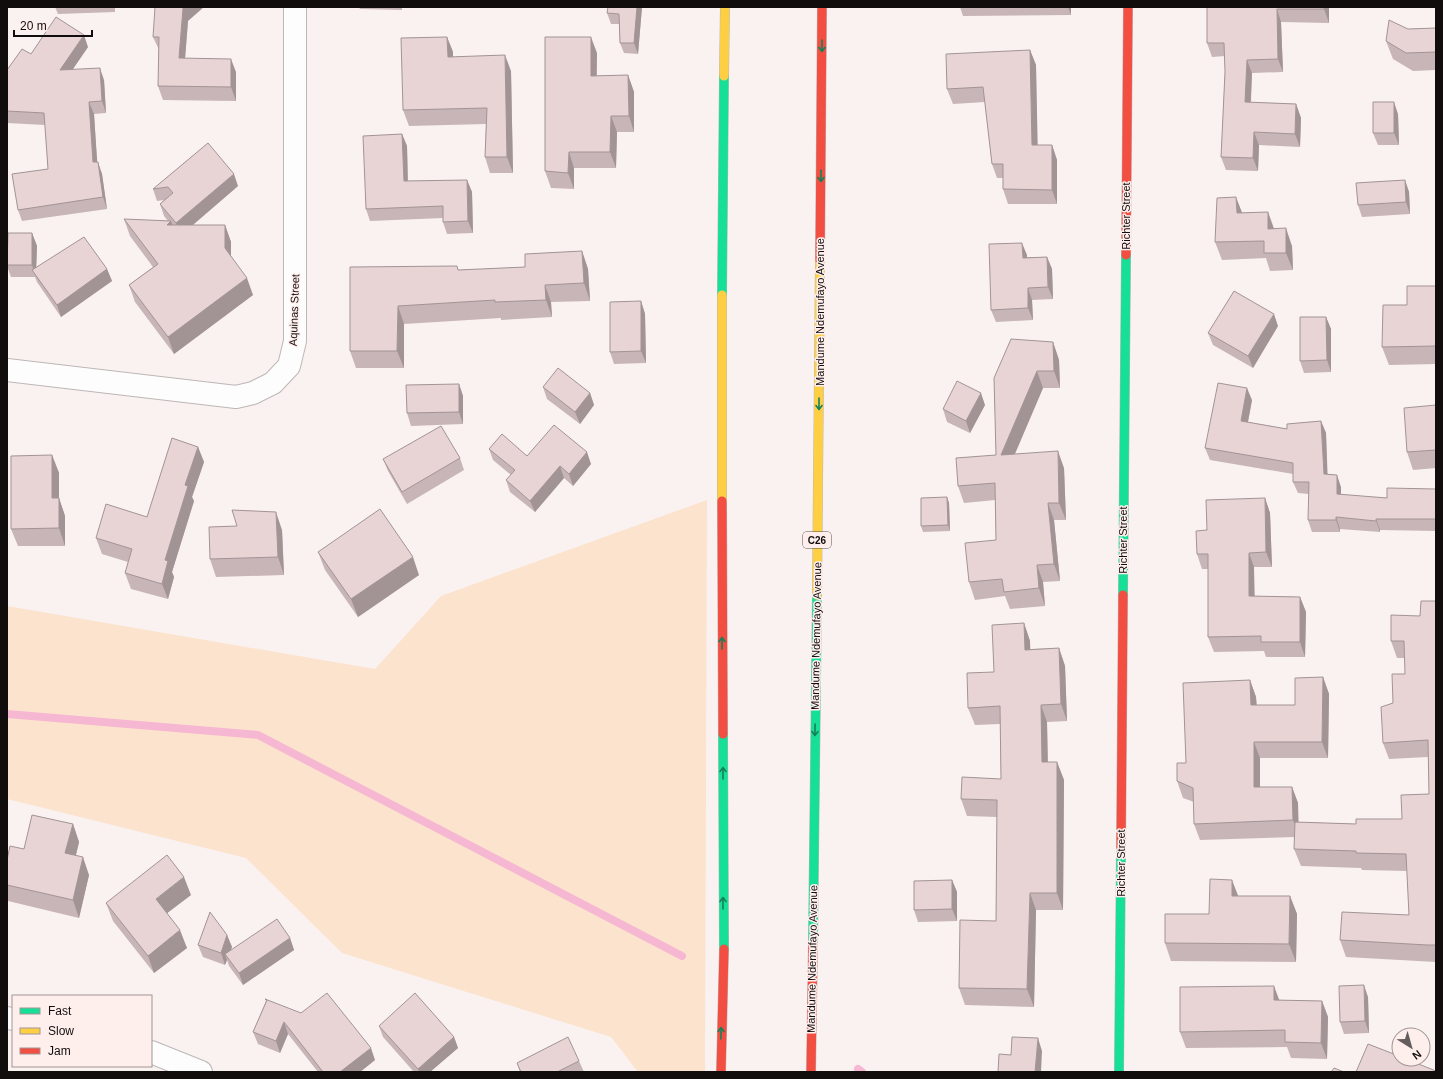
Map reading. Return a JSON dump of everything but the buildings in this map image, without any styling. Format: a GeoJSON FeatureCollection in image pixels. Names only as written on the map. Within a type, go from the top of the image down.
{"type":"FeatureCollection","features":[{"type":"Feature","properties":{"kind":"main road"},"geometry":{"type":"LineString","coordinates":[[721,1072],[724,930],[721,406],[725,7]]}},
{"type":"Feature","properties":{"kind":"main road","name":"Mandume Ndemufayo Avenue"},"geometry":{"type":"LineString","coordinates":[[810,1072],[818,482],[822,7]]}},
{"type":"Feature","properties":{"kind":"main road","name":"Richter Street"},"geometry":{"type":"LineString","coordinates":[[1119,1072],[1128,7]]}},
{"type":"Feature","properties":{"kind":"street","name":"Aquinas Street"},"geometry":{"type":"LineString","coordinates":[[7,370],[236,397],[253,393],[273,383],[289,366],[295,341],[295,7]]}},
{"type":"Feature","properties":{"kind":"street"},"geometry":{"type":"LineString","coordinates":[[152,1052],[201,1072]]}},
{"type":"Feature","properties":{"kind":"shaded area"},"geometry":{"type":"Polygon","coordinates":[[[707,500],[705,1072],[638,1072],[611,1037],[342,953],[246,858],[7,799],[7,606],[375,669],[441,596],[707,500]]]}},
{"type":"Feature","properties":{"kind":"waterway"},"geometry":{"type":"LineString","coordinates":[[7,714],[258,735],[682,956]]}},
{"type":"Feature","properties":{"kind":"waterway"},"geometry":{"type":"LineString","coordinates":[[858,1069],[862,1072]]}},
{"type":"Feature","properties":{"kind":"traffic: fast"},"geometry":{"type":"LineString","coordinates":[[722,295],[724,76]]}},
{"type":"Feature","properties":{"kind":"traffic: fast"},"geometry":{"type":"LineString","coordinates":[[1123,595],[1126,255]]}},
{"type":"Feature","properties":{"kind":"traffic: fast"},"geometry":{"type":"LineString","coordinates":[[813,943],[817,595]]}},
{"type":"Feature","properties":{"kind":"traffic: fast"},"geometry":{"type":"LineString","coordinates":[[723,734],[724,949]]}},
{"type":"Feature","properties":{"kind":"traffic: fast"},"geometry":{"type":"LineString","coordinates":[[1119,1072],[1121,850]]}},
{"type":"Feature","properties":{"kind":"traffic: slow"},"geometry":{"type":"LineString","coordinates":[[724,76],[725,7]]}},
{"type":"Feature","properties":{"kind":"traffic: slow"},"geometry":{"type":"LineString","coordinates":[[817,595],[820,260]]}},
{"type":"Feature","properties":{"kind":"traffic: slow"},"geometry":{"type":"LineString","coordinates":[[722,295],[722,501]]}},
{"type":"Feature","properties":{"kind":"traffic: jam"},"geometry":{"type":"LineString","coordinates":[[820,260],[822,7]]}},
{"type":"Feature","properties":{"kind":"traffic: jam"},"geometry":{"type":"LineString","coordinates":[[1126,255],[1128,7]]}},
{"type":"Feature","properties":{"kind":"traffic: jam"},"geometry":{"type":"LineString","coordinates":[[722,501],[723,734]]}},
{"type":"Feature","properties":{"kind":"traffic: jam"},"geometry":{"type":"LineString","coordinates":[[1121,850],[1123,595]]}},
{"type":"Feature","properties":{"kind":"traffic: jam"},"geometry":{"type":"LineString","coordinates":[[811,1072],[813,943]]}},
{"type":"Feature","properties":{"kind":"traffic: jam"},"geometry":{"type":"LineString","coordinates":[[721,1072],[724,949]]}}]}
